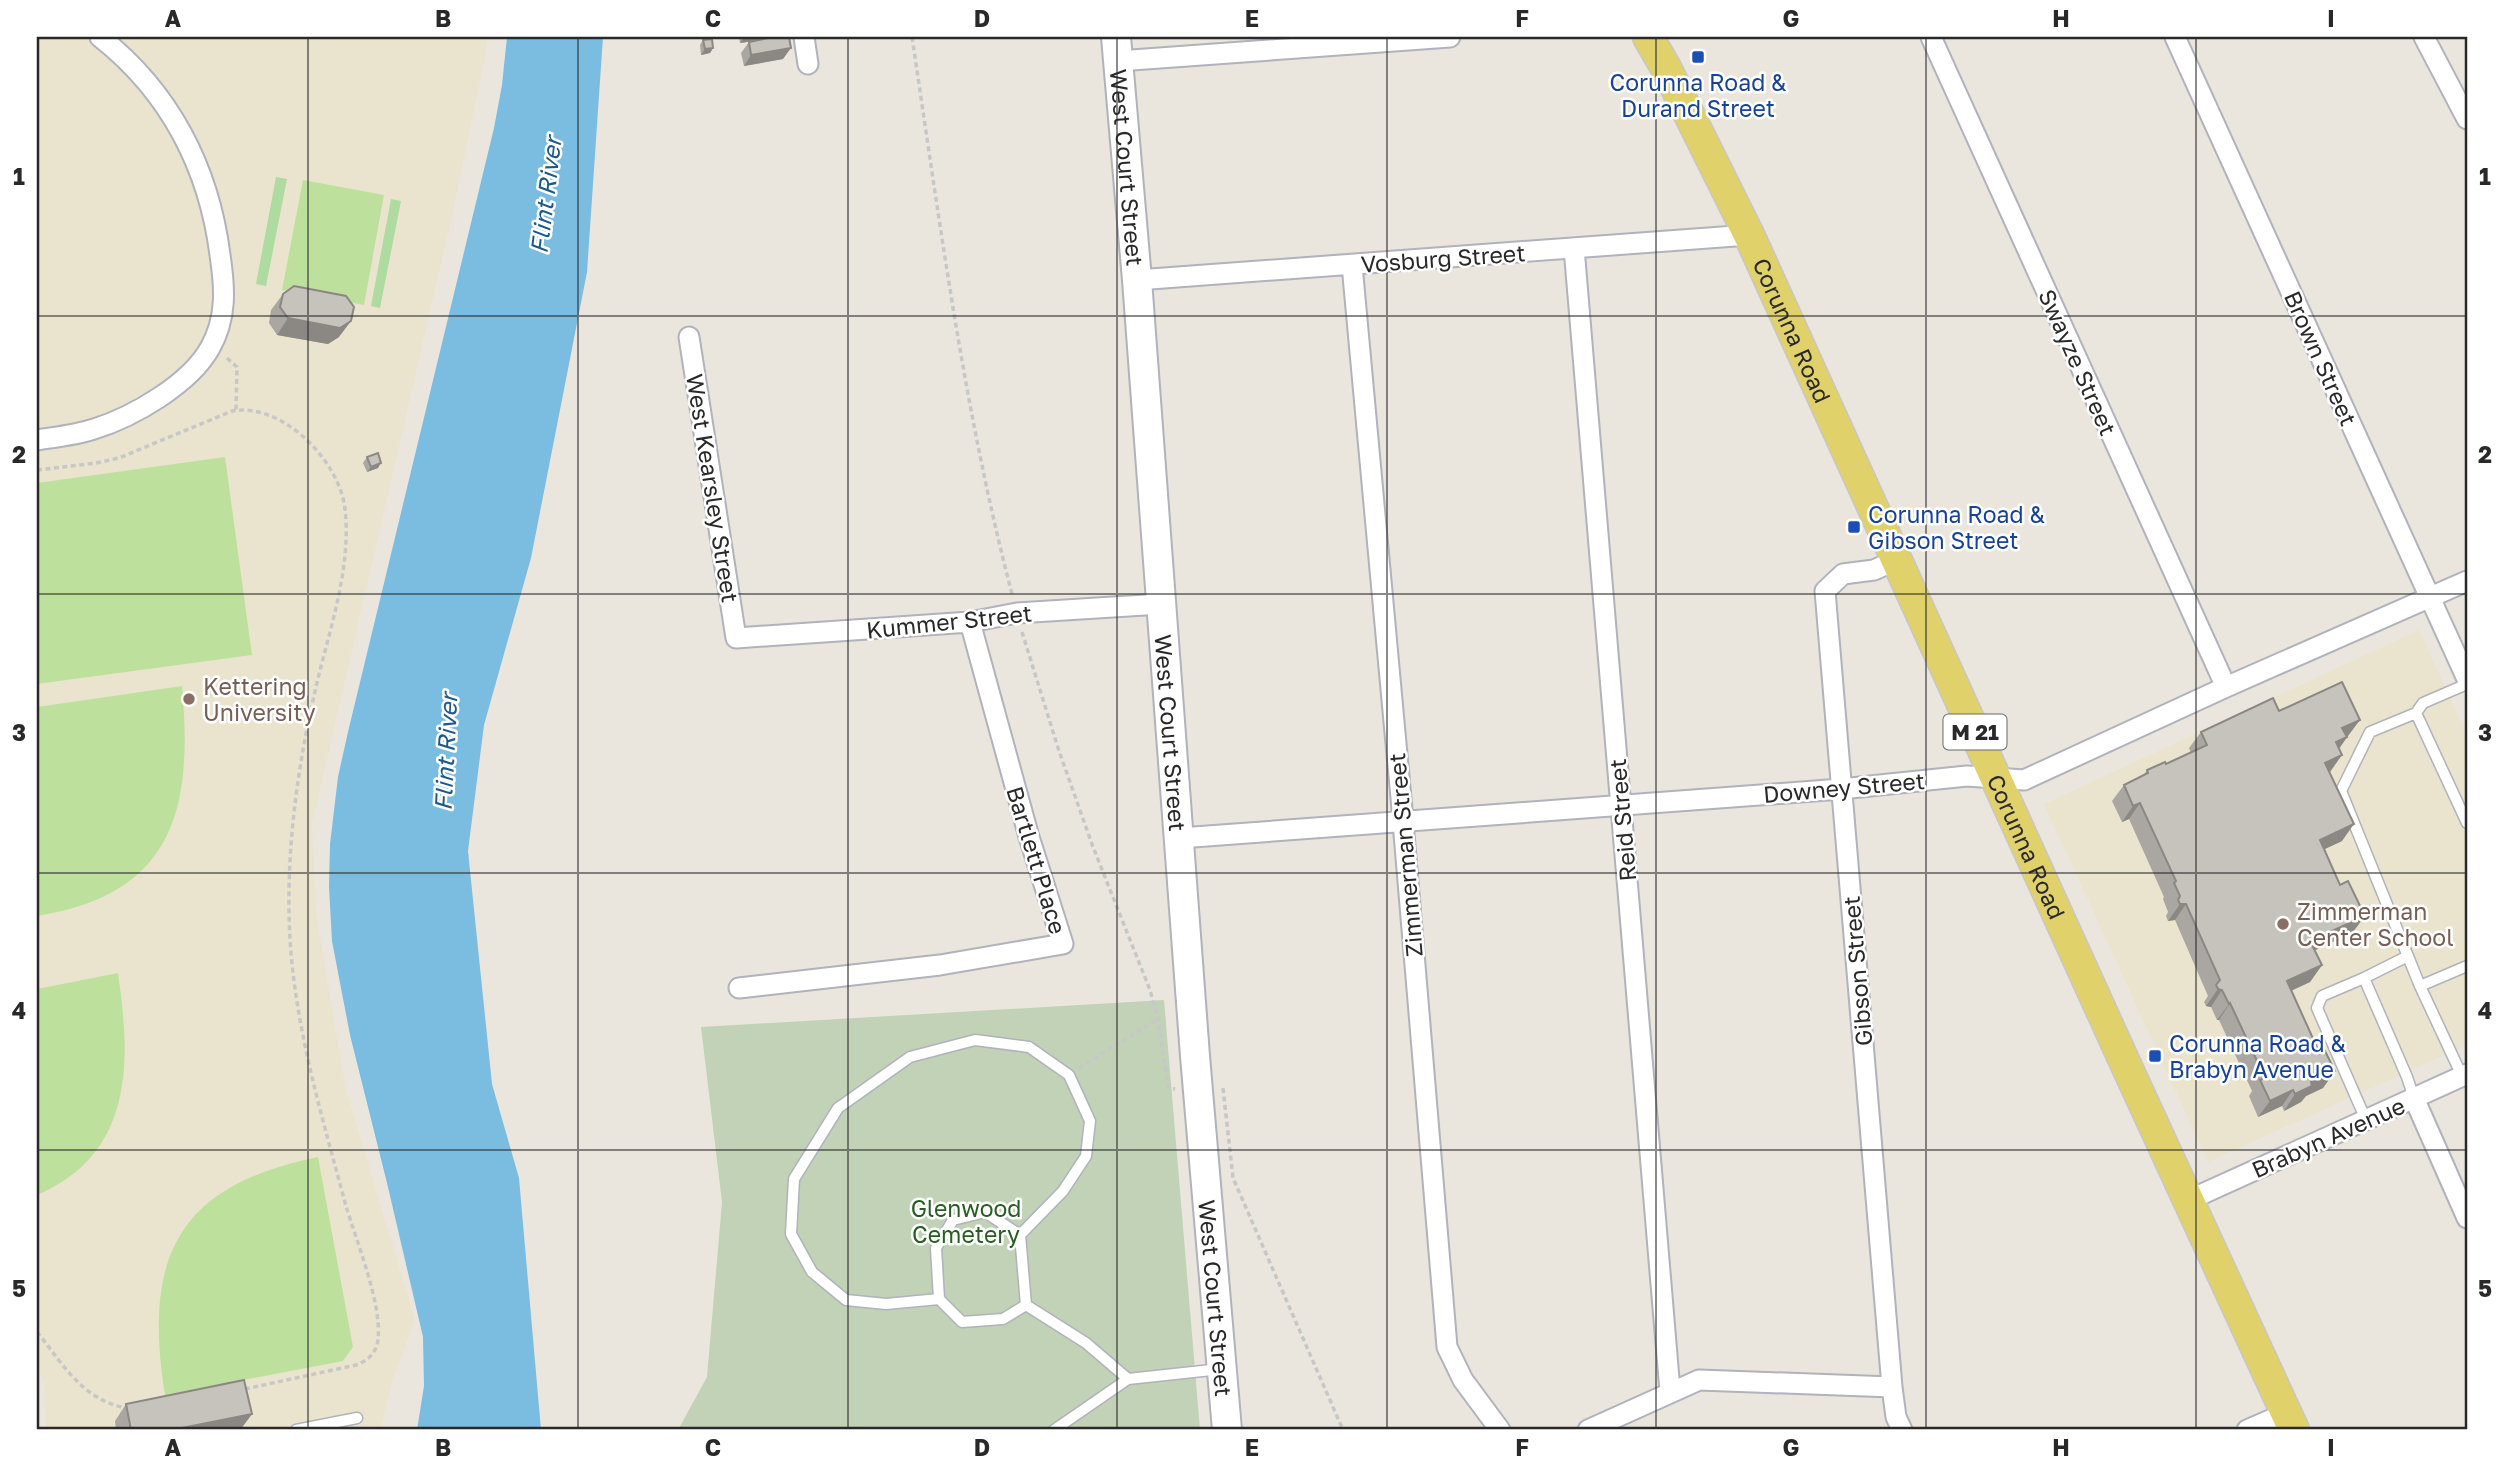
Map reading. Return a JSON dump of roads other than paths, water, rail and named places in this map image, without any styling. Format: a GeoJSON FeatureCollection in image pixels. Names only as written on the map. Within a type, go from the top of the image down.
{"type":"FeatureCollection","features":[{"type":"Feature","properties":{"kind":"main road","name":"Corunna Road"},"geometry":{"type":"LineString","coordinates":[[1648,37],[1749,235],[2290,1421]]}},
{"type":"Feature","properties":{"kind":"street"},"geometry":{"type":"LineString","coordinates":[[37,440],[97,429],[143,407],[168,391],[202,360],[211,348],[222,319],[224,299],[218,239],[207,187],[193,155],[164,104],[130,62],[100,37]]}},
{"type":"Feature","properties":{"kind":"street"},"geometry":{"type":"LineString","coordinates":[[804,37],[808,64]]}},
{"type":"Feature","properties":{"kind":"street"},"geometry":{"type":"LineString","coordinates":[[1117,49],[1450,37]]}},
{"type":"Feature","properties":{"kind":"street","name":"Swayze Street"},"geometry":{"type":"LineString","coordinates":[[1931,37],[2226,687]]}},
{"type":"Feature","properties":{"kind":"street","name":"Brown Street"},"geometry":{"type":"LineString","coordinates":[[2175,37],[2467,682]]}},
{"type":"Feature","properties":{"kind":"street"},"geometry":{"type":"LineString","coordinates":[[2424,37],[2467,119]]}},
{"type":"Feature","properties":{"kind":"street","name":"West Court Street"},"geometry":{"type":"LineString","coordinates":[[1117,49],[1137,280],[1194,1044],[1227,1430]]}},
{"type":"Feature","properties":{"kind":"street","name":"Vosburg Street"},"geometry":{"type":"LineString","coordinates":[[1137,280],[1749,235]]}},
{"type":"Feature","properties":{"kind":"street","name":"Reid Street"},"geometry":{"type":"LineString","coordinates":[[1574,248],[1670,1391]]}},
{"type":"Feature","properties":{"kind":"street","name":"Zimmerman Street"},"geometry":{"type":"LineString","coordinates":[[1352,265],[1447,1347],[1463,1380],[1500,1430]]}},
{"type":"Feature","properties":{"kind":"street","name":"West Kearsley Street"},"geometry":{"type":"LineString","coordinates":[[689,337],[736,638]]}},
{"type":"Feature","properties":{"kind":"street","name":"Gibson Street"},"geometry":{"type":"LineString","coordinates":[[1896,560],[1874,570],[1843,575],[1825,591],[1892,1387],[1896,1417],[1902,1430]]}},
{"type":"Feature","properties":{"kind":"street","name":"Downey Street"},"geometry":{"type":"LineString","coordinates":[[1180,838],[1841,789],[1967,776],[2024,780],[2467,581]]}},
{"type":"Feature","properties":{"kind":"street","name":"Kummer Street"},"geometry":{"type":"LineString","coordinates":[[736,638],[970,622],[1017,613],[1161,604]]}},
{"type":"Feature","properties":{"kind":"street","name":"Bartlett Place"},"geometry":{"type":"LineString","coordinates":[[739,988],[940,965],[1063,944],[1029,837],[970,622]]}},
{"type":"Feature","properties":{"kind":"street","name":"Brabyn Avenue"},"geometry":{"type":"LineString","coordinates":[[2189,1200],[2465,1075]]}},
{"type":"Feature","properties":{"kind":"street"},"geometry":{"type":"LineString","coordinates":[[2413,1098],[2467,1218]]}},
{"type":"Feature","properties":{"kind":"street"},"geometry":{"type":"LineString","coordinates":[[1588,1430],[1699,1380],[1892,1387]]}},
{"type":"Feature","properties":{"kind":"street"},"geometry":{"type":"LineString","coordinates":[[2247,1430],[2290,1421]]}},
{"type":"Feature","properties":{"kind":"lane"},"geometry":{"type":"LineString","coordinates":[[2465,1075],[2420,986],[2341,791],[2370,732],[2416,713],[2423,703],[2467,682]]}},
{"type":"Feature","properties":{"kind":"lane"},"geometry":{"type":"LineString","coordinates":[[2416,713],[2467,823]]}},
{"type":"Feature","properties":{"kind":"lane"},"geometry":{"type":"LineString","coordinates":[[2367,1120],[2317,1008],[2322,996],[2408,957]]}},
{"type":"Feature","properties":{"kind":"lane"},"geometry":{"type":"LineString","coordinates":[[2420,986],[2467,966]]}},
{"type":"Feature","properties":{"kind":"lane"},"geometry":{"type":"LineString","coordinates":[[2364,978],[2407,1077],[2413,1098]]}},
{"type":"Feature","properties":{"kind":"lane"},"geometry":{"type":"LineString","coordinates":[[939,1299],[886,1304],[846,1300],[812,1272],[791,1234],[794,1179],[838,1108],[910,1057],[975,1040],[1029,1047],[1069,1075],[1090,1121],[1086,1156],[1063,1191],[1020,1235],[1026,1305]]}},
{"type":"Feature","properties":{"kind":"lane"},"geometry":{"type":"LineString","coordinates":[[1020,1235],[985,1212],[953,1220],[936,1248],[939,1299],[962,1322],[1003,1319],[1026,1305]]}},
{"type":"Feature","properties":{"kind":"lane"},"geometry":{"type":"LineString","coordinates":[[1026,1305],[1086,1343],[1128,1379]]}},
{"type":"Feature","properties":{"kind":"lane"},"geometry":{"type":"LineString","coordinates":[[1054,1430],[1128,1379],[1222,1368]]}},
{"type":"Feature","properties":{"kind":"lane"},"geometry":{"type":"LineString","coordinates":[[296,1430],[357,1418]]}},
{"type":"Feature","properties":{"kind":"water","name":"Flint River"},"geometry":{"type":"Polygon","coordinates":[[[507,37],[603,37],[587,272],[531,558],[484,725],[468,851],[492,1084],[519,1178],[541,1430],[417,1430],[424,1386],[423,1337],[350,1035],[332,941],[330,844],[338,777],[348,732],[494,128],[507,37]]]}},
{"type":"Feature","properties":{"kind":"place","name":"Corunna Road & Durand Street"},"geometry":{"type":"Point","coordinates":[1698,57]}},
{"type":"Feature","properties":{"kind":"place","name":"Corunna Road & Gibson Street"},"geometry":{"type":"Point","coordinates":[1854,527]}},
{"type":"Feature","properties":{"kind":"place","name":"Kettering University"},"geometry":{"type":"Point","coordinates":[189,699]}},
{"type":"Feature","properties":{"kind":"place","name":"Zimmerman Center School"},"geometry":{"type":"Point","coordinates":[2283,924]}},
{"type":"Feature","properties":{"kind":"place","name":"Corunna Road & Brabyn Avenue"},"geometry":{"type":"Point","coordinates":[2155,1056]}},
{"type":"Feature","properties":{"kind":"park label","name":"Glenwood Cemetery"},"geometry":{"type":"Point","coordinates":[966,1221]}}]}
